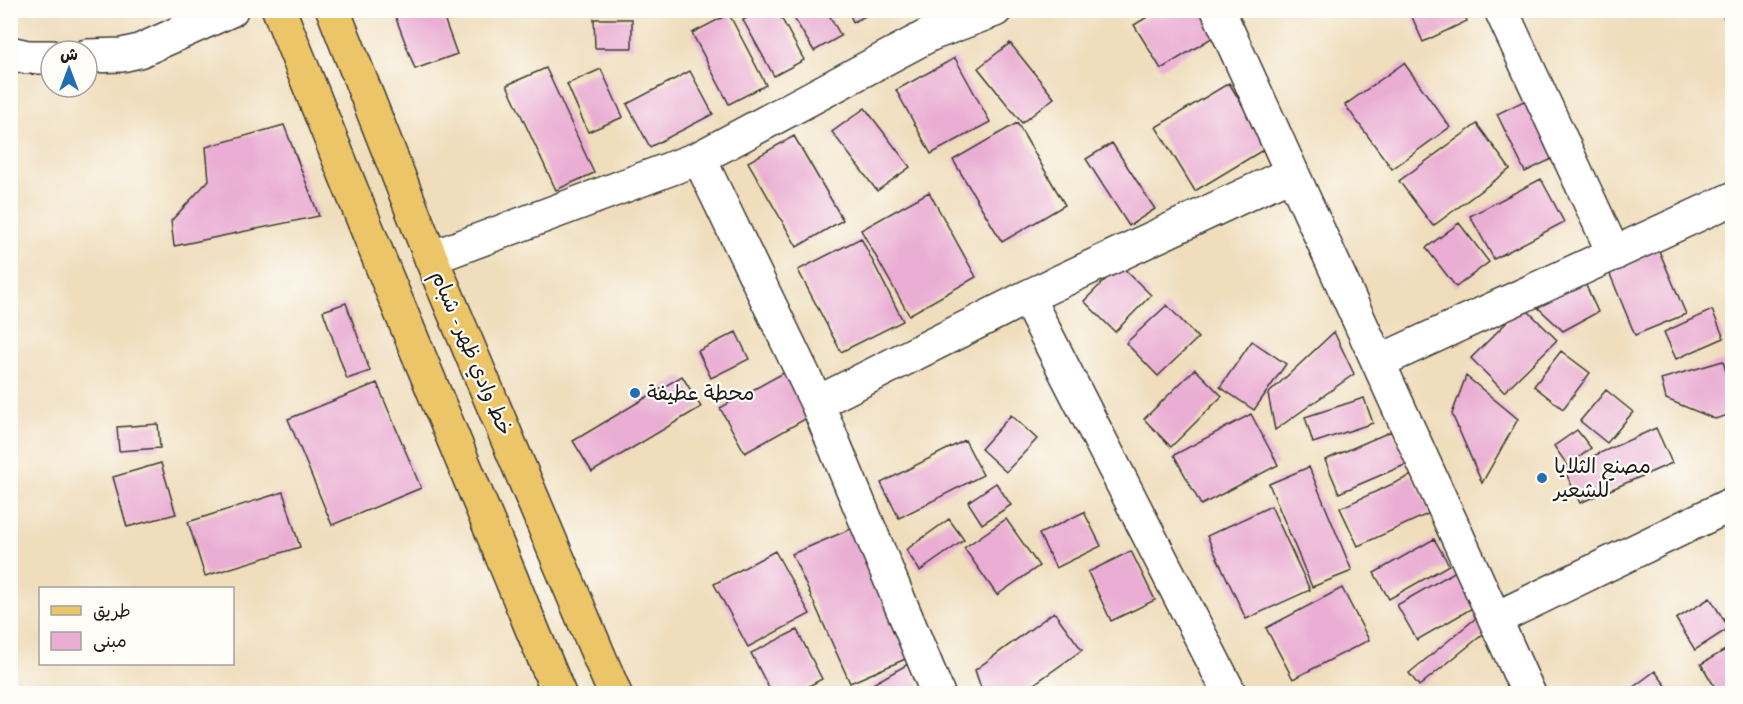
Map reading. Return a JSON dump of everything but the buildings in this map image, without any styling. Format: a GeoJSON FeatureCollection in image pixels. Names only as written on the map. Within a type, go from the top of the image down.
{"type":"FeatureCollection","features":[{"type":"Feature","properties":{"kind":"main road"},"geometry":{"type":"LineString","coordinates":[[279,10],[390,287],[559,693]]}},
{"type":"Feature","properties":{"kind":"main road","name":"خط وادي ظهر - شبام"},"geometry":{"type":"LineString","coordinates":[[333,10],[432,258],[615,693]]}},
{"type":"Feature","properties":{"kind":"street"},"geometry":{"type":"LineString","coordinates":[[99,56],[122,55],[139,51],[231,10]]}},
{"type":"Feature","properties":{"kind":"street"},"geometry":{"type":"LineString","coordinates":[[432,258],[699,158],[926,22],[995,10]]}},
{"type":"Feature","properties":{"kind":"street"},"geometry":{"type":"LineString","coordinates":[[1218,10],[1529,693]]}},
{"type":"Feature","properties":{"kind":"street"},"geometry":{"type":"LineString","coordinates":[[1500,10],[1614,254]]}},
{"type":"Feature","properties":{"kind":"street"},"geometry":{"type":"LineString","coordinates":[[10,53],[39,57]]}},
{"type":"Feature","properties":{"kind":"street"},"geometry":{"type":"LineString","coordinates":[[699,158],[817,403],[938,693]]}},
{"type":"Feature","properties":{"kind":"street"},"geometry":{"type":"LineString","coordinates":[[817,403],[1028,297],[1292,173]]}},
{"type":"Feature","properties":{"kind":"street"},"geometry":{"type":"LineString","coordinates":[[1378,362],[1732,199]]}},
{"type":"Feature","properties":{"kind":"street"},"geometry":{"type":"LineString","coordinates":[[1028,297],[1230,693]]}},
{"type":"Feature","properties":{"kind":"street"},"geometry":{"type":"LineString","coordinates":[[1495,619],[1732,504]]}},
{"type":"Feature","properties":{"kind":"place","name":"محطة عطيفة"},"geometry":{"type":"Point","coordinates":[635,393]}},
{"type":"Feature","properties":{"kind":"place","name":"مصنع الثلايا للشعير"},"geometry":{"type":"Point","coordinates":[1542,478]}}]}
